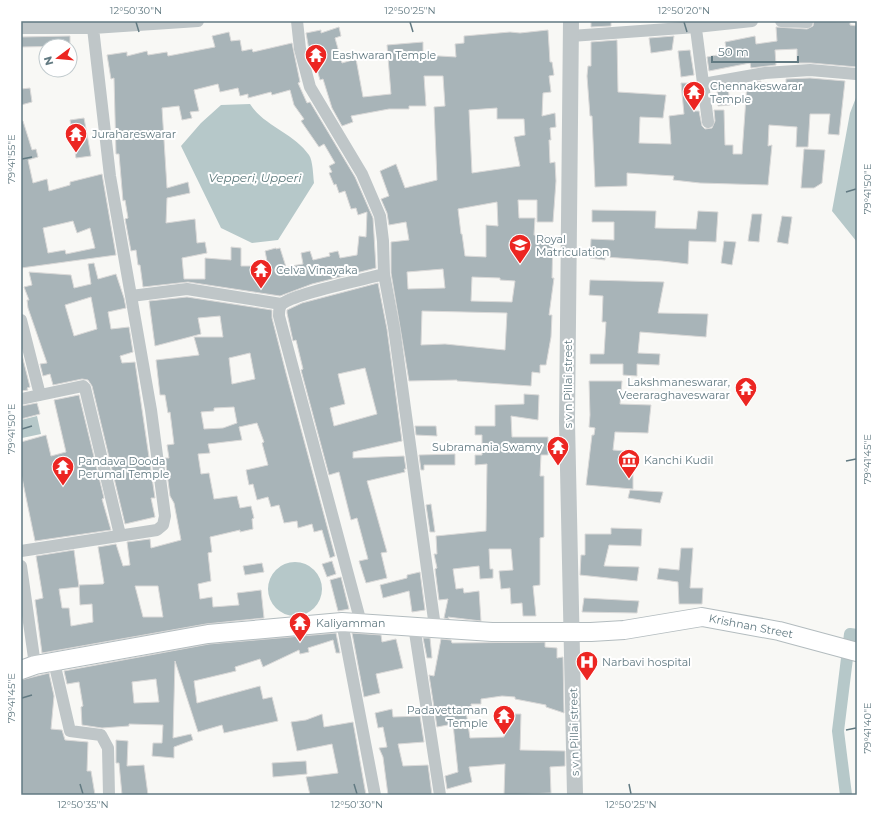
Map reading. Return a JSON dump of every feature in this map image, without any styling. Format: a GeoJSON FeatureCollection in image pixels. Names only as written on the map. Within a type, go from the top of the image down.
{"type":"FeatureCollection","features":[{"type":"Feature","properties":{"kind":"main road","name":"Krishnan Street"},"geometry":{"type":"LineString","coordinates":[[28,668],[208,634],[342,622],[492,632],[572,632],[624,630],[702,617],[779,631],[854,651]]}},
{"type":"Feature","properties":{"kind":"street"},"geometry":{"type":"LineString","coordinates":[[21,28],[58,25],[93,28],[179,21],[198,21]]}},
{"type":"Feature","properties":{"kind":"street"},"geometry":{"type":"LineString","coordinates":[[297,21],[305,76],[310,87],[362,174],[377,206],[383,241],[384,274],[394,328],[435,627]]}},
{"type":"Feature","properties":{"kind":"street"},"geometry":{"type":"LineString","coordinates":[[571,28],[752,21]]}},
{"type":"Feature","properties":{"kind":"street"},"geometry":{"type":"LineString","coordinates":[[781,21],[807,22]]}},
{"type":"Feature","properties":{"kind":"street"},"geometry":{"type":"LineString","coordinates":[[695,24],[708,122]]}},
{"type":"Feature","properties":{"kind":"street"},"geometry":{"type":"LineString","coordinates":[[21,551],[156,530],[163,525],[165,516],[151,410],[110,176],[93,28]]}},
{"type":"Feature","properties":{"kind":"street","name":"s v n Pillai street"},"geometry":{"type":"LineString","coordinates":[[571,28],[567,422],[575,795]]}},
{"type":"Feature","properties":{"kind":"street"},"geometry":{"type":"LineString","coordinates":[[703,84],[765,73],[810,70],[856,74]]}},
{"type":"Feature","properties":{"kind":"street"},"geometry":{"type":"LineString","coordinates":[[131,296],[187,289],[282,304],[288,300],[330,287],[384,274]]}},
{"type":"Feature","properties":{"kind":"street"},"geometry":{"type":"LineString","coordinates":[[282,304],[279,316],[361,623]]}},
{"type":"Feature","properties":{"kind":"street"},"geometry":{"type":"LineString","coordinates":[[21,320],[40,395]]}},
{"type":"Feature","properties":{"kind":"street"},"geometry":{"type":"LineString","coordinates":[[21,399],[83,386],[85,388],[120,535]]}},
{"type":"Feature","properties":{"kind":"street"},"geometry":{"type":"LineString","coordinates":[[21,566],[28,668]]}},
{"type":"Feature","properties":{"kind":"street"},"geometry":{"type":"LineString","coordinates":[[342,622],[375,795]]}},
{"type":"Feature","properties":{"kind":"street"},"geometry":{"type":"LineString","coordinates":[[414,626],[440,795]]}},
{"type":"Feature","properties":{"kind":"street"},"geometry":{"type":"LineString","coordinates":[[54,662],[70,731],[101,735],[108,748],[109,795]]}},
{"type":"Feature","properties":{"kind":"water"},"geometry":{"type":"Polygon","coordinates":[[[857,95],[857,242],[832,211],[850,113],[857,95]]]}},
{"type":"Feature","properties":{"kind":"water","name":"Vepperi, Upperi"},"geometry":{"type":"Polygon","coordinates":[[[250,104],[263,118],[303,147],[309,155],[312,164],[314,183],[278,240],[252,243],[221,228],[181,146],[201,123],[221,105],[250,104]]]}},
{"type":"Feature","properties":{"kind":"water"},"geometry":{"type":"Polygon","coordinates":[[[37,416],[41,434],[22,438],[21,420],[37,416]]]}},
{"type":"Feature","properties":{"kind":"water"},"geometry":{"type":"Polygon","coordinates":[[[295,562],[305,564],[314,570],[320,579],[322,589],[320,599],[314,608],[305,614],[295,616],[285,614],[276,608],[270,599],[268,589],[270,579],[276,570],[285,564],[295,562]]]}},
{"type":"Feature","properties":{"kind":"building"},"geometry":{"type":"Polygon","coordinates":[[[591,21],[611,21],[611,26],[591,27],[591,21]]]}},
{"type":"Feature","properties":{"kind":"building"},"geometry":{"type":"Polygon","coordinates":[[[814,21],[850,22],[850,25],[857,26],[857,67],[797,63],[797,49],[775,50],[776,65],[751,68],[750,63],[709,71],[707,57],[727,53],[725,42],[755,36],[756,44],[777,41],[776,27],[807,29],[813,26],[814,21]]]}},
{"type":"Feature","properties":{"kind":"building"},"geometry":{"type":"Polygon","coordinates":[[[339,27],[341,36],[335,38],[342,63],[356,59],[363,97],[391,94],[387,45],[423,42],[423,55],[456,57],[455,44],[464,43],[464,36],[548,30],[550,62],[552,62],[554,75],[549,76],[551,92],[543,93],[542,116],[555,113],[556,127],[550,128],[551,140],[549,140],[550,163],[555,162],[556,181],[553,222],[537,222],[537,200],[518,200],[519,218],[535,218],[534,235],[553,236],[552,278],[554,278],[549,315],[552,315],[551,337],[546,365],[540,365],[540,373],[532,372],[531,386],[457,380],[409,381],[391,273],[391,242],[409,240],[406,222],[389,225],[387,213],[381,199],[389,196],[380,171],[396,164],[405,188],[437,180],[434,107],[445,106],[443,76],[424,76],[426,106],[409,106],[409,109],[389,109],[351,116],[353,122],[342,126],[332,108],[323,79],[320,80],[316,66],[312,67],[306,33],[321,30],[321,33],[339,27]],[[497,108],[469,110],[472,173],[520,166],[514,137],[525,135],[524,119],[497,119],[497,108]],[[497,202],[458,209],[465,256],[486,257],[486,225],[498,226],[497,202]],[[443,269],[407,272],[408,289],[445,288],[443,269]],[[472,277],[471,301],[512,302],[515,281],[500,280],[500,278],[472,277]],[[422,311],[421,345],[445,344],[505,350],[507,313],[422,311]]]}},
{"type":"Feature","properties":{"kind":"building"},"geometry":{"type":"Polygon","coordinates":[[[229,32],[231,41],[240,40],[242,51],[252,49],[253,52],[292,43],[300,82],[298,83],[307,103],[310,102],[355,177],[373,218],[376,268],[312,284],[280,296],[188,282],[143,287],[140,265],[138,265],[136,250],[131,251],[125,219],[128,218],[125,200],[123,201],[119,154],[116,154],[114,78],[111,79],[107,55],[127,52],[127,56],[147,51],[148,55],[167,52],[168,56],[215,47],[212,36],[229,32]],[[218,84],[194,90],[199,111],[190,112],[192,118],[182,120],[179,106],[162,108],[167,188],[188,182],[190,193],[167,198],[166,223],[195,219],[197,243],[205,242],[207,253],[182,258],[184,279],[205,279],[205,258],[231,260],[231,247],[241,248],[241,266],[268,266],[265,251],[276,248],[280,248],[286,267],[303,264],[301,253],[310,251],[313,260],[330,256],[329,253],[338,251],[340,258],[357,255],[359,236],[366,237],[367,212],[358,215],[356,208],[351,209],[345,191],[339,193],[336,184],[334,185],[329,173],[332,172],[329,166],[335,163],[324,144],[319,147],[301,121],[304,119],[294,105],[290,90],[272,95],[271,92],[248,98],[248,94],[240,96],[238,88],[220,92],[218,84]]]}},
{"type":"Feature","properties":{"kind":"building"},"geometry":{"type":"Polygon","coordinates":[[[70,36],[70,38],[38,38],[38,47],[21,47],[21,37],[70,36]]]}},
{"type":"Feature","properties":{"kind":"building"},"geometry":{"type":"Polygon","coordinates":[[[674,36],[672,50],[651,53],[649,38],[674,36]]]}},
{"type":"Feature","properties":{"kind":"building"},"geometry":{"type":"Polygon","coordinates":[[[617,40],[618,92],[666,95],[663,118],[640,117],[639,143],[671,144],[669,116],[684,114],[681,83],[694,83],[695,111],[699,111],[702,126],[705,129],[712,128],[715,121],[714,110],[724,110],[725,145],[733,145],[733,154],[742,154],[747,84],[761,81],[760,83],[786,84],[786,79],[810,78],[845,81],[839,135],[828,134],[830,114],[810,114],[808,147],[796,147],[797,127],[769,125],[768,146],[772,145],[768,185],[700,183],[673,180],[674,176],[627,173],[627,186],[595,187],[592,116],[590,116],[587,76],[588,66],[591,66],[591,42],[617,40]]]}},
{"type":"Feature","properties":{"kind":"building"},"geometry":{"type":"Polygon","coordinates":[[[690,50],[694,75],[681,77],[678,51],[690,50]]]}},
{"type":"Feature","properties":{"kind":"building"},"geometry":{"type":"Polygon","coordinates":[[[728,87],[730,105],[718,106],[717,89],[728,87]]]}},
{"type":"Feature","properties":{"kind":"building"},"geometry":{"type":"Polygon","coordinates":[[[30,88],[32,102],[21,105],[21,89],[30,88]]]}},
{"type":"Feature","properties":{"kind":"building"},"geometry":{"type":"Polygon","coordinates":[[[84,118],[91,156],[76,158],[70,120],[84,118]]]}},
{"type":"Feature","properties":{"kind":"building"},"geometry":{"type":"Polygon","coordinates":[[[21,121],[23,121],[32,150],[36,149],[38,157],[28,160],[33,183],[47,179],[49,191],[70,185],[70,182],[102,174],[116,255],[21,268],[21,121]],[[73,221],[43,228],[48,253],[65,250],[66,254],[95,248],[90,228],[77,233],[73,221]]]}},
{"type":"Feature","properties":{"kind":"building"},"geometry":{"type":"Polygon","coordinates":[[[804,149],[825,150],[822,183],[814,188],[801,188],[804,149]]]}},
{"type":"Feature","properties":{"kind":"building"},"geometry":{"type":"Polygon","coordinates":[[[592,210],[656,211],[655,228],[696,229],[698,211],[718,212],[716,242],[689,241],[688,264],[605,257],[605,260],[590,258],[591,239],[614,240],[614,222],[592,222],[592,210]]]}},
{"type":"Feature","properties":{"kind":"building"},"geometry":{"type":"Polygon","coordinates":[[[752,214],[762,214],[759,242],[748,241],[752,214]]]}},
{"type":"Feature","properties":{"kind":"building"},"geometry":{"type":"Polygon","coordinates":[[[782,216],[792,217],[788,244],[777,242],[782,216]]]}},
{"type":"Feature","properties":{"kind":"building"},"geometry":{"type":"Polygon","coordinates":[[[724,241],[736,242],[732,265],[721,263],[724,241]]]}},
{"type":"Feature","properties":{"kind":"building"},"geometry":{"type":"Polygon","coordinates":[[[94,263],[98,279],[116,274],[124,298],[126,308],[108,312],[111,329],[129,327],[133,352],[120,356],[122,363],[135,362],[155,498],[151,498],[155,517],[125,524],[92,386],[88,380],[82,379],[53,385],[50,374],[43,376],[40,364],[47,363],[28,308],[27,300],[29,300],[24,287],[32,285],[29,272],[71,275],[74,288],[91,284],[88,264],[94,263]],[[91,297],[65,305],[74,336],[97,329],[91,297]]]}},
{"type":"Feature","properties":{"kind":"building"},"geometry":{"type":"Polygon","coordinates":[[[590,280],[664,282],[658,313],[708,314],[706,337],[640,332],[638,353],[660,354],[659,365],[637,364],[637,376],[623,375],[623,364],[590,364],[590,354],[604,354],[606,322],[602,322],[603,296],[589,295],[590,280]]]}},
{"type":"Feature","properties":{"kind":"building"},"geometry":{"type":"Polygon","coordinates":[[[378,283],[387,329],[402,441],[353,452],[353,458],[404,456],[405,472],[367,481],[387,552],[381,553],[387,578],[366,583],[359,561],[368,559],[357,518],[351,520],[339,472],[329,475],[301,370],[303,369],[296,340],[293,341],[287,313],[287,310],[302,303],[378,283]],[[365,368],[338,374],[345,404],[330,408],[334,426],[377,414],[365,368]]]}},
{"type":"Feature","properties":{"kind":"building"},"geometry":{"type":"Polygon","coordinates":[[[187,297],[272,310],[272,318],[286,373],[335,556],[330,558],[322,530],[314,532],[312,524],[298,528],[297,521],[284,523],[279,505],[271,507],[268,497],[257,500],[253,484],[249,485],[246,470],[268,465],[262,443],[264,442],[257,423],[239,427],[242,440],[208,444],[210,453],[198,454],[201,474],[209,473],[214,499],[237,496],[240,508],[251,506],[254,518],[252,519],[253,529],[240,532],[240,530],[210,537],[212,552],[208,553],[211,581],[198,584],[200,599],[212,597],[213,607],[239,605],[237,593],[261,590],[264,618],[206,624],[42,653],[35,600],[43,598],[36,556],[74,550],[79,587],[59,589],[62,608],[69,608],[71,626],[93,622],[92,604],[80,605],[79,585],[104,583],[98,547],[116,544],[123,566],[130,565],[127,542],[150,539],[151,548],[181,540],[174,503],[170,496],[165,458],[169,458],[167,445],[174,444],[170,412],[168,413],[165,395],[160,395],[156,360],[199,355],[194,337],[223,337],[220,316],[198,318],[201,334],[155,346],[149,301],[187,297]],[[250,353],[229,358],[232,384],[255,379],[250,353]],[[234,407],[214,408],[214,411],[201,412],[204,429],[223,428],[237,423],[234,407]],[[135,586],[143,617],[163,617],[158,586],[135,586]]]}},
{"type":"Feature","properties":{"kind":"building"},"geometry":{"type":"Polygon","coordinates":[[[21,351],[30,387],[27,388],[28,390],[21,391],[21,351]]]}},
{"type":"Feature","properties":{"kind":"building"},"geometry":{"type":"Polygon","coordinates":[[[589,381],[622,381],[620,404],[651,405],[648,433],[615,432],[613,450],[636,452],[635,467],[633,467],[633,489],[586,485],[592,435],[594,435],[595,428],[589,427],[589,381]]]}},
{"type":"Feature","properties":{"kind":"building"},"geometry":{"type":"Polygon","coordinates":[[[524,394],[539,395],[538,420],[511,416],[512,437],[548,437],[548,455],[541,455],[540,476],[544,476],[544,537],[540,538],[540,585],[533,586],[536,616],[523,616],[522,603],[511,604],[510,588],[501,589],[499,571],[513,570],[511,549],[489,549],[490,569],[493,569],[493,578],[480,579],[479,566],[453,569],[456,589],[463,588],[464,593],[479,591],[481,621],[448,617],[449,619],[444,618],[448,599],[439,600],[435,569],[437,568],[434,554],[437,554],[436,536],[486,531],[487,464],[475,465],[475,455],[482,455],[482,435],[475,435],[475,426],[495,426],[495,405],[524,404],[524,394]]]}},
{"type":"Feature","properties":{"kind":"building"},"geometry":{"type":"Polygon","coordinates":[[[79,395],[104,498],[102,499],[111,530],[35,541],[21,473],[21,442],[46,435],[51,456],[66,452],[54,400],[79,395]]]}},
{"type":"Feature","properties":{"kind":"building"},"geometry":{"type":"Polygon","coordinates":[[[37,403],[40,414],[21,419],[21,406],[37,403]]]}},
{"type":"Feature","properties":{"kind":"building"},"geometry":{"type":"Polygon","coordinates":[[[415,426],[436,426],[437,436],[416,435],[415,426]]]}},
{"type":"Feature","properties":{"kind":"building"},"geometry":{"type":"Polygon","coordinates":[[[455,454],[455,465],[424,465],[424,470],[421,470],[419,455],[455,454]]]}},
{"type":"Feature","properties":{"kind":"building"},"geometry":{"type":"Polygon","coordinates":[[[630,490],[663,492],[660,503],[628,498],[630,490]]]}},
{"type":"Feature","properties":{"kind":"building"},"geometry":{"type":"Polygon","coordinates":[[[431,504],[435,532],[430,532],[426,505],[431,504]]]}},
{"type":"Feature","properties":{"kind":"building"},"geometry":{"type":"Polygon","coordinates":[[[611,528],[642,529],[641,546],[609,545],[604,566],[639,567],[637,581],[580,575],[581,555],[585,555],[585,534],[611,534],[611,528]]]}},
{"type":"Feature","properties":{"kind":"building"},"geometry":{"type":"Polygon","coordinates":[[[681,548],[693,548],[690,588],[703,588],[702,604],[679,604],[678,582],[657,579],[659,568],[679,570],[681,548]]]}},
{"type":"Feature","properties":{"kind":"building"},"geometry":{"type":"Polygon","coordinates":[[[332,561],[336,574],[327,577],[322,564],[332,561]]]}},
{"type":"Feature","properties":{"kind":"building"},"geometry":{"type":"Polygon","coordinates":[[[262,563],[264,572],[245,575],[243,566],[262,563]]]}},
{"type":"Feature","properties":{"kind":"building"},"geometry":{"type":"Polygon","coordinates":[[[420,572],[425,610],[412,612],[409,591],[383,598],[380,585],[407,578],[407,575],[420,572]]]}},
{"type":"Feature","properties":{"kind":"building"},"geometry":{"type":"Polygon","coordinates":[[[341,577],[349,609],[338,611],[330,580],[341,577]]]}},
{"type":"Feature","properties":{"kind":"building"},"geometry":{"type":"Polygon","coordinates":[[[584,598],[639,601],[637,613],[582,612],[584,598]]]}},
{"type":"Feature","properties":{"kind":"building"},"geometry":{"type":"Polygon","coordinates":[[[336,633],[340,653],[336,653],[333,640],[308,648],[309,652],[300,654],[299,650],[263,667],[260,659],[235,667],[236,671],[194,681],[197,703],[260,686],[263,699],[272,697],[278,721],[224,733],[222,725],[198,732],[175,661],[173,738],[191,734],[193,740],[174,747],[174,758],[152,756],[153,743],[162,743],[163,725],[129,724],[129,726],[102,728],[82,725],[81,707],[83,706],[79,682],[67,684],[64,671],[209,644],[336,633]],[[156,679],[132,682],[134,703],[159,702],[156,679]]]}},
{"type":"Feature","properties":{"kind":"building"},"geometry":{"type":"Polygon","coordinates":[[[352,633],[381,635],[382,642],[396,639],[403,668],[376,674],[380,693],[364,697],[352,633]]]}},
{"type":"Feature","properties":{"kind":"building"},"geometry":{"type":"Polygon","coordinates":[[[423,638],[430,638],[432,658],[427,658],[423,638]]]}},
{"type":"Feature","properties":{"kind":"building"},"geometry":{"type":"Polygon","coordinates":[[[441,639],[451,640],[452,643],[545,642],[545,647],[557,648],[557,658],[563,657],[564,713],[546,707],[546,705],[515,699],[515,697],[502,696],[481,699],[481,704],[471,704],[472,711],[466,711],[470,738],[504,737],[503,714],[521,714],[520,750],[565,751],[565,766],[550,767],[551,793],[504,795],[505,764],[469,767],[472,782],[447,789],[445,776],[458,772],[453,724],[437,727],[429,675],[434,676],[441,639]]]}},
{"type":"Feature","properties":{"kind":"building"},"geometry":{"type":"Polygon","coordinates":[[[49,673],[54,696],[51,729],[62,730],[65,740],[88,742],[87,771],[91,771],[95,795],[21,795],[21,680],[49,673]]]}},
{"type":"Feature","properties":{"kind":"building"},"geometry":{"type":"Polygon","coordinates":[[[392,709],[393,717],[420,716],[424,742],[398,744],[403,766],[428,765],[432,795],[388,795],[383,757],[379,748],[387,747],[383,727],[378,728],[375,713],[392,709]]]}},
{"type":"Feature","properties":{"kind":"building"},"geometry":{"type":"Polygon","coordinates":[[[322,714],[324,727],[353,722],[366,795],[310,795],[306,777],[338,773],[332,744],[297,751],[291,722],[306,720],[322,714]]]}},
{"type":"Feature","properties":{"kind":"building"},"geometry":{"type":"Polygon","coordinates":[[[116,740],[128,741],[127,766],[144,765],[148,795],[122,795],[119,763],[116,763],[116,740]]]}},
{"type":"Feature","properties":{"kind":"building"},"geometry":{"type":"Polygon","coordinates":[[[306,761],[307,774],[273,777],[272,763],[306,761]]]}},
{"type":"Feature","properties":{"kind":"waterway"},"geometry":{"type":"LineString","coordinates":[[846,795],[838,731],[850,634],[857,635]]}},
{"type":"Feature","properties":{"kind":"place","name":"Eashwaran Temple"},"geometry":{"type":"Point","coordinates":[316,74]}},
{"type":"Feature","properties":{"kind":"place","name":"Chennakeswarar Temple"},"geometry":{"type":"Point","coordinates":[694,112]}},
{"type":"Feature","properties":{"kind":"place","name":"Jurahareswarar"},"geometry":{"type":"Point","coordinates":[76,154]}},
{"type":"Feature","properties":{"kind":"place","name":"Royal Matriculation"},"geometry":{"type":"Point","coordinates":[520,264]}},
{"type":"Feature","properties":{"kind":"place","name":"Celva Vinayaka"},"geometry":{"type":"Point","coordinates":[261,290]}},
{"type":"Feature","properties":{"kind":"place","name":"Lakshmaneswarar, Veeraraghaveswarar"},"geometry":{"type":"Point","coordinates":[746,408]}},
{"type":"Feature","properties":{"kind":"place","name":"Subramania Swamy"},"geometry":{"type":"Point","coordinates":[558,466]}},
{"type":"Feature","properties":{"kind":"place","name":"Kanchi Kudil"},"geometry":{"type":"Point","coordinates":[629,480]}},
{"type":"Feature","properties":{"kind":"place","name":"Pandava Dooda Perumal Temple"},"geometry":{"type":"Point","coordinates":[63,486]}},
{"type":"Feature","properties":{"kind":"place","name":"Kaliyamman"},"geometry":{"type":"Point","coordinates":[300,642]}},
{"type":"Feature","properties":{"kind":"place","name":"Narbavi hospital"},"geometry":{"type":"Point","coordinates":[587,682]}},
{"type":"Feature","properties":{"kind":"place","name":"Padavettaman Temple"},"geometry":{"type":"Point","coordinates":[504,736]}}]}
